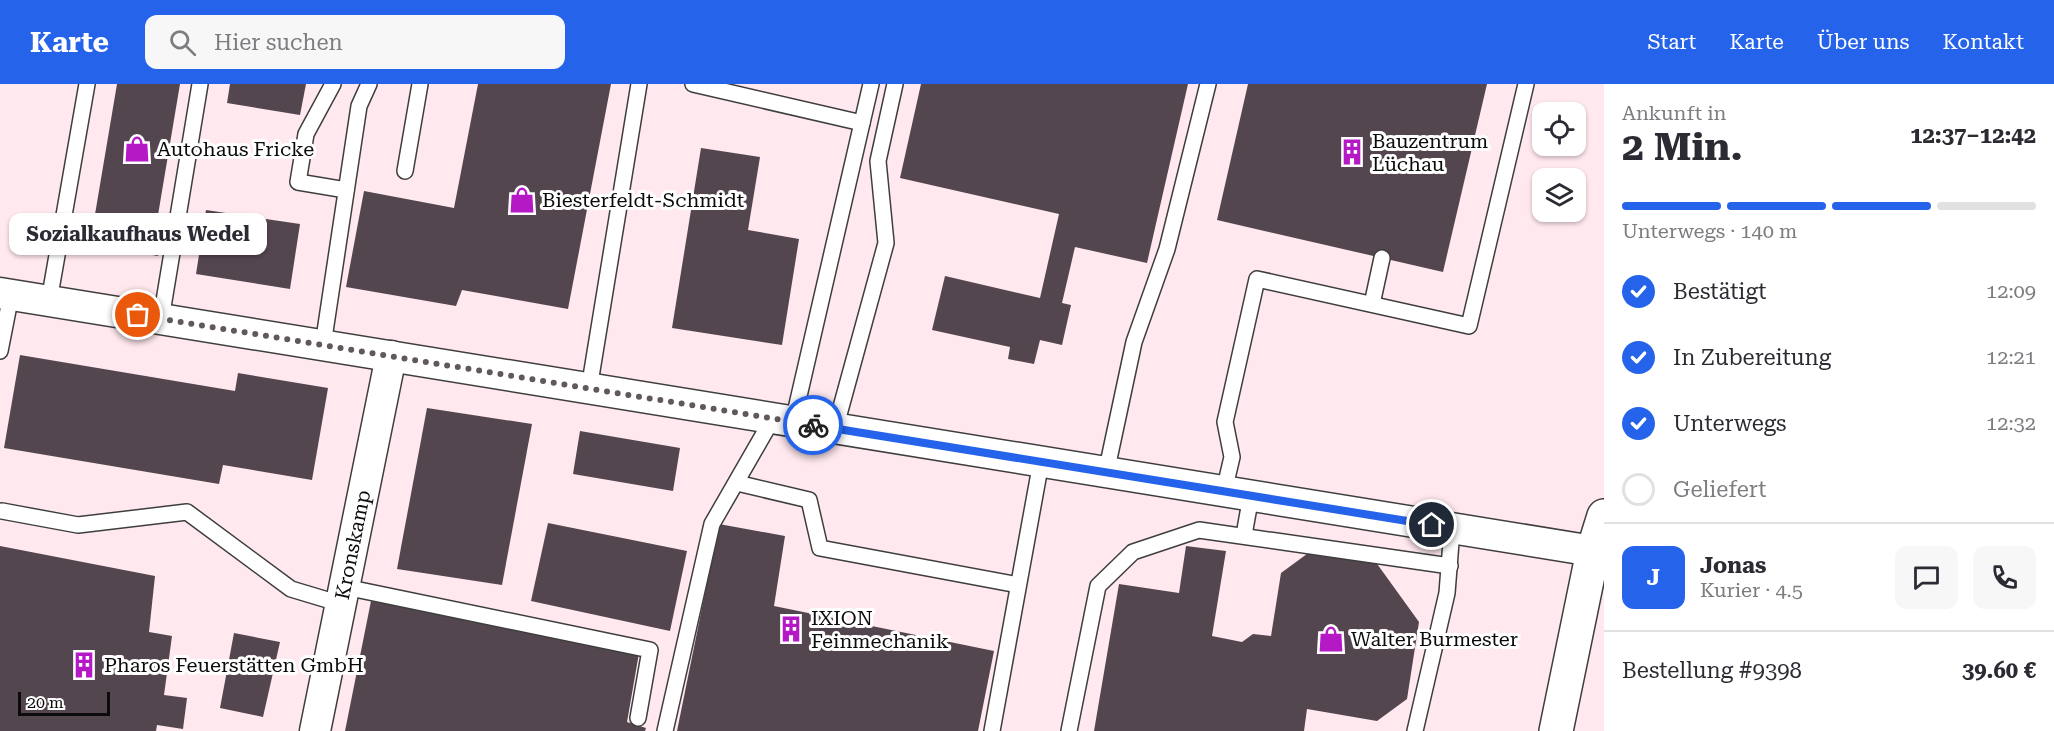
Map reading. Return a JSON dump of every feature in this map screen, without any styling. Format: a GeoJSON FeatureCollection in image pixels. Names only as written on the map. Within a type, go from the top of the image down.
{"type":"FeatureCollection","features":[{"type":"Feature","properties":{"kind":"street"},"geometry":{"type":"LineString","coordinates":[[5,294],[1593,551]]}},
{"type":"Feature","properties":{"kind":"street","name":"Kronskamp"},"geometry":{"type":"LineString","coordinates":[[315,731],[391,356]]}},
{"type":"Feature","properties":{"kind":"street"},"geometry":{"type":"LineString","coordinates":[[1556,731],[1593,551],[1604,516]]}},
{"type":"Feature","properties":{"kind":"lane"},"geometry":{"type":"LineString","coordinates":[[49,301],[87,84]]}},
{"type":"Feature","properties":{"kind":"lane"},"geometry":{"type":"LineString","coordinates":[[161,319],[200,84]]}},
{"type":"Feature","properties":{"kind":"lane"},"geometry":{"type":"LineString","coordinates":[[333,84],[306,134],[298,182],[346,190]]}},
{"type":"Feature","properties":{"kind":"lane"},"geometry":{"type":"LineString","coordinates":[[323,345],[359,106],[369,84]]}},
{"type":"Feature","properties":{"kind":"lane"},"geometry":{"type":"LineString","coordinates":[[405,171],[420,84]]}},
{"type":"Feature","properties":{"kind":"lane"},"geometry":{"type":"LineString","coordinates":[[589,389],[639,84]]}},
{"type":"Feature","properties":{"kind":"lane"},"geometry":{"type":"LineString","coordinates":[[693,84],[862,123]]}},
{"type":"Feature","properties":{"kind":"lane"},"geometry":{"type":"LineString","coordinates":[[665,731],[712,524],[737,483],[783,420],[871,84]]}},
{"type":"Feature","properties":{"kind":"lane"},"geometry":{"type":"LineString","coordinates":[[835,429],[886,243],[878,161],[895,84]]}},
{"type":"Feature","properties":{"kind":"lane"},"geometry":{"type":"LineString","coordinates":[[1106,472],[1134,342],[1167,249],[1208,84]]}},
{"type":"Feature","properties":{"kind":"lane"},"geometry":{"type":"LineString","coordinates":[[1244,535],[1225,422],[1257,279],[1469,326],[1526,84]]}},
{"type":"Feature","properties":{"kind":"lane"},"geometry":{"type":"LineString","coordinates":[[1372,304],[1382,258]]}},
{"type":"Feature","properties":{"kind":"lane"},"geometry":{"type":"LineString","coordinates":[[0,351],[5,294]]}},
{"type":"Feature","properties":{"kind":"lane"},"geometry":{"type":"LineString","coordinates":[[992,731],[1041,462]]}},
{"type":"Feature","properties":{"kind":"lane"},"geometry":{"type":"LineString","coordinates":[[737,483],[809,500],[820,548],[1018,585]]}},
{"type":"Feature","properties":{"kind":"lane"},"geometry":{"type":"LineString","coordinates":[[2,511],[78,525],[187,512],[291,589],[343,596],[650,650],[638,718]]}},
{"type":"Feature","properties":{"kind":"lane"},"geometry":{"type":"LineString","coordinates":[[1415,731],[1447,593],[1452,529]]}},
{"type":"Feature","properties":{"kind":"lane"},"geometry":{"type":"LineString","coordinates":[[1069,731],[1098,586],[1133,552],[1199,530],[1449,566]]}},
{"type":"Feature","properties":{"kind":"building","name":"Autohaus Fricke"},"geometry":{"type":"Polygon","coordinates":[[[117,84],[180,84],[158,215],[165,216],[158,256],[90,244],[117,84]]]}},
{"type":"Feature","properties":{"kind":"building"},"geometry":{"type":"Polygon","coordinates":[[[230,84],[306,84],[300,115],[227,103],[230,84]]]}},
{"type":"Feature","properties":{"kind":"building","name":"Biesterfeldt-Schmidt"},"geometry":{"type":"Polygon","coordinates":[[[478,84],[611,84],[568,309],[462,290],[456,306],[346,287],[364,191],[454,208],[478,84]]]}},
{"type":"Feature","properties":{"kind":"building"},"geometry":{"type":"Polygon","coordinates":[[[921,84],[1188,84],[1147,263],[1075,247],[1062,303],[1071,305],[1062,345],[1040,340],[1034,364],[1008,359],[1010,347],[932,330],[945,276],[1040,298],[1059,214],[900,178],[921,84]]]}},
{"type":"Feature","properties":{"kind":"building","name":"Bauzentrum Lüchau"},"geometry":{"type":"Polygon","coordinates":[[[1248,84],[1487,84],[1443,272],[1217,220],[1248,84]]]}},
{"type":"Feature","properties":{"kind":"building","name":"Biesterfeldt-Schmidt"},"geometry":{"type":"Polygon","coordinates":[[[701,148],[760,157],[748,230],[799,239],[782,345],[672,328],[701,148]]]}},
{"type":"Feature","properties":{"kind":"building"},"geometry":{"type":"Polygon","coordinates":[[[206,210],[300,224],[290,289],[196,274],[206,210]]]}},
{"type":"Feature","properties":{"kind":"building"},"geometry":{"type":"Polygon","coordinates":[[[20,355],[235,391],[238,373],[328,388],[312,480],[223,465],[219,484],[4,448],[20,355]]]}},
{"type":"Feature","properties":{"kind":"building"},"geometry":{"type":"Polygon","coordinates":[[[427,408],[532,424],[502,585],[397,569],[427,408]]]}},
{"type":"Feature","properties":{"kind":"building"},"geometry":{"type":"Polygon","coordinates":[[[580,431],[680,448],[673,491],[573,474],[580,431]]]}},
{"type":"Feature","properties":{"kind":"building"},"geometry":{"type":"Polygon","coordinates":[[[548,523],[687,551],[670,631],[531,601],[548,523]]]}},
{"type":"Feature","properties":{"kind":"building","name":"IXION Feinmechanik"},"geometry":{"type":"Polygon","coordinates":[[[719,524],[785,536],[774,606],[994,651],[978,731],[677,731],[719,524]]]}},
{"type":"Feature","properties":{"kind":"building","name":"Pharos Feuerstätten GmbH"},"geometry":{"type":"Polygon","coordinates":[[[0,546],[155,576],[149,632],[172,636],[164,695],[187,698],[183,729],[157,725],[156,731],[0,731],[0,546]]]}},
{"type":"Feature","properties":{"kind":"building","name":"Walter Burmester"},"geometry":{"type":"Polygon","coordinates":[[[1186,546],[1226,551],[1212,636],[1242,642],[1253,634],[1271,636],[1281,573],[1311,551],[1375,561],[1419,622],[1407,699],[1377,721],[1307,709],[1304,731],[1094,731],[1119,584],[1179,593],[1186,546]]]}},
{"type":"Feature","properties":{"kind":"building"},"geometry":{"type":"Polygon","coordinates":[[[371,601],[639,653],[627,722],[646,728],[645,731],[345,731],[371,601]]]}},
{"type":"Feature","properties":{"kind":"building"},"geometry":{"type":"Polygon","coordinates":[[[234,633],[280,642],[263,717],[220,708],[234,633]]]}},
{"type":"Feature","properties":{"kind":"way so far"},"geometry":{"type":"LineString","coordinates":[[138,315],[813,425]]}},
{"type":"Feature","properties":{"kind":"place","name":"Autohaus Fricke"},"geometry":{"type":"Point","coordinates":[137,149]}},
{"type":"Feature","properties":{"kind":"place","name":"Bauzentrum Lüchau"},"geometry":{"type":"Point","coordinates":[1352,152]}},
{"type":"Feature","properties":{"kind":"place","name":"Biesterfeldt-Schmidt"},"geometry":{"type":"Point","coordinates":[522,200]}},
{"type":"Feature","properties":{"kind":"place","name":"Sozialkaufhaus Wedel"},"geometry":{"type":"Point","coordinates":[138,315]}},
{"type":"Feature","properties":{"kind":"place","name":"IXION Feinmechanik"},"geometry":{"type":"Point","coordinates":[791,629]}},
{"type":"Feature","properties":{"kind":"place","name":"Walter Burmester"},"geometry":{"type":"Point","coordinates":[1331,639]}},
{"type":"Feature","properties":{"kind":"place","name":"Pharos Feuerstätten GmbH"},"geometry":{"type":"Point","coordinates":[84,665]}},
{"type":"Feature","properties":{"kind":"route"},"geometry":{"type":"LineString","coordinates":[[813,425],[1432,525]]}}]}
